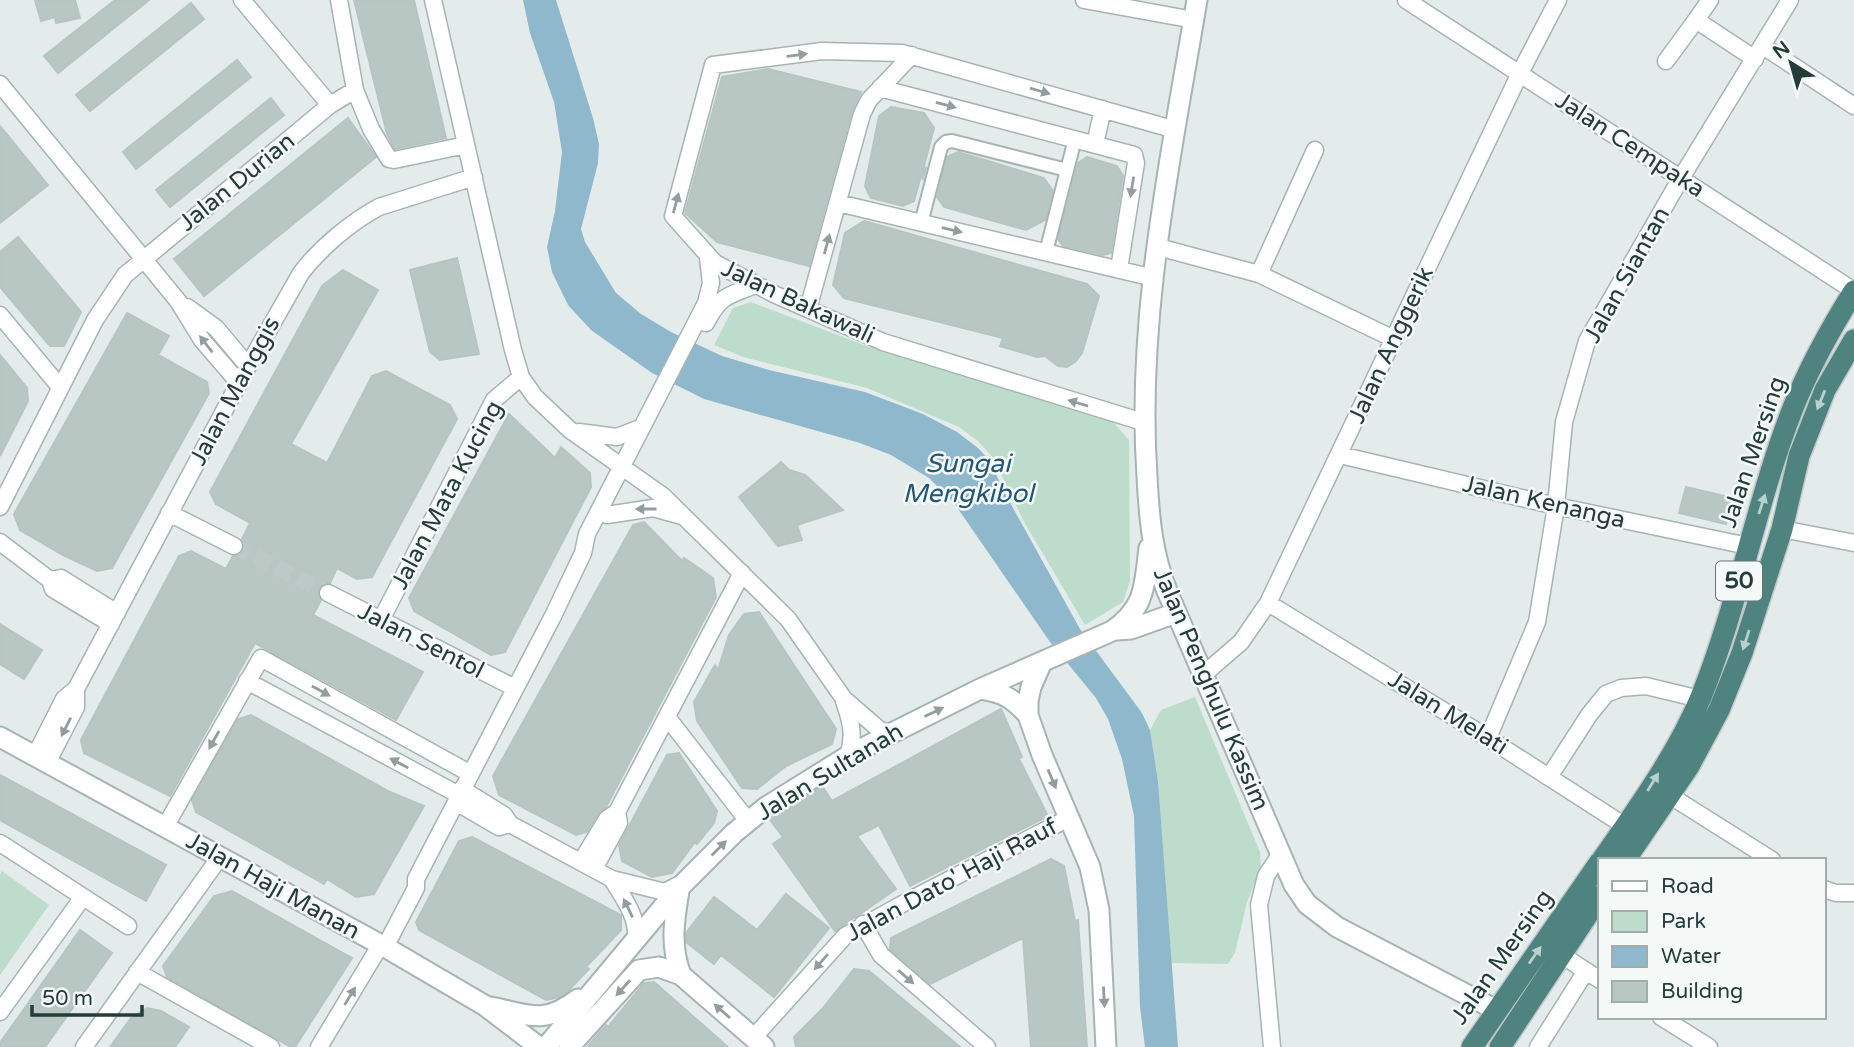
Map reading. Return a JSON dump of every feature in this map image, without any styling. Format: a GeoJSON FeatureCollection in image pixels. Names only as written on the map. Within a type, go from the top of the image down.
{"type":"FeatureCollection","features":[{"type":"Feature","properties":{"kind":"highway","name":"Jalan Mersing"},"geometry":{"type":"LineString","coordinates":[[1603,858],[1674,749],[1700,699],[1728,620],[1748,546],[1793,410],[1815,358],[1854,291]]}},
{"type":"Feature","properties":{"kind":"highway","name":"Jalan Mersing"},"geometry":{"type":"LineString","coordinates":[[1626,858],[1689,766],[1720,710],[1742,653],[1782,529],[1799,456],[1825,390],[1854,340]]}},
{"type":"Feature","properties":{"kind":"highway","name":"Jalan Mersing"},"geometry":{"type":"LineString","coordinates":[[1472,1047],[1598,865]]}},
{"type":"Feature","properties":{"kind":"highway","name":"Jalan Mersing"},"geometry":{"type":"LineString","coordinates":[[1500,1047],[1598,899]]}},
{"type":"Feature","properties":{"kind":"street"},"geometry":{"type":"LineString","coordinates":[[242,0],[330,105]]}},
{"type":"Feature","properties":{"kind":"street"},"geometry":{"type":"LineString","coordinates":[[339,0],[355,90],[371,129],[389,159],[466,145]]}},
{"type":"Feature","properties":{"kind":"street"},"geometry":{"type":"LineString","coordinates":[[433,0],[521,377],[535,397],[570,430],[663,496],[788,618],[844,699],[881,731],[894,732]]}},
{"type":"Feature","properties":{"kind":"street"},"geometry":{"type":"LineString","coordinates":[[1084,0],[1165,7],[1194,20]]}},
{"type":"Feature","properties":{"kind":"street","name":"Jalan Penghulu Kassim"},"geometry":{"type":"LineString","coordinates":[[1197,0],[1154,278],[1143,422],[1150,535],[1160,575],[1294,885],[1307,904],[1337,927],[1496,1010]]}},
{"type":"Feature","properties":{"kind":"street","name":"Jalan Cempaka"},"geometry":{"type":"LineString","coordinates":[[1406,0],[1854,291]]}},
{"type":"Feature","properties":{"kind":"street","name":"Jalan Anggerik"},"geometry":{"type":"LineString","coordinates":[[1203,674],[1241,642],[1268,603],[1520,73],[1558,0]]}},
{"type":"Feature","properties":{"kind":"street"},"geometry":{"type":"LineString","coordinates":[[1666,61],[1710,0]]}},
{"type":"Feature","properties":{"kind":"street","name":"Jalan Siantan"},"geometry":{"type":"LineString","coordinates":[[1488,738],[1537,622],[1556,506],[1564,422],[1587,341],[1681,178],[1790,0]]}},
{"type":"Feature","properties":{"kind":"street"},"geometry":{"type":"LineString","coordinates":[[1696,20],[1854,106]]}},
{"type":"Feature","properties":{"kind":"street","name":"Jalan Bakawali"},"geometry":{"type":"LineString","coordinates":[[1143,422],[883,342],[755,285],[708,258],[673,216],[713,65],[822,51],[879,51],[912,55],[1176,130]]}},
{"type":"Feature","properties":{"kind":"street"},"geometry":{"type":"LineString","coordinates":[[808,309],[862,114],[869,100],[912,55]]}},
{"type":"Feature","properties":{"kind":"street"},"geometry":{"type":"LineString","coordinates":[[0,84],[178,301],[202,340],[239,383]]}},
{"type":"Feature","properties":{"kind":"street"},"geometry":{"type":"LineString","coordinates":[[880,88],[1134,155],[1136,163],[1119,269]]}},
{"type":"Feature","properties":{"kind":"street","name":"Jalan Durian"},"geometry":{"type":"LineString","coordinates":[[0,507],[95,320],[125,275],[330,105],[355,90]]}},
{"type":"Feature","properties":{"kind":"street"},"geometry":{"type":"LineString","coordinates":[[1095,144],[1103,109]]}},
{"type":"Feature","properties":{"kind":"street"},"geometry":{"type":"LineString","coordinates":[[1046,252],[1076,139]]}},
{"type":"Feature","properties":{"kind":"street"},"geometry":{"type":"LineString","coordinates":[[921,223],[941,148],[946,142],[952,141],[1067,170]]}},
{"type":"Feature","properties":{"kind":"street"},"geometry":{"type":"LineString","coordinates":[[1259,274],[1315,150]]}},
{"type":"Feature","properties":{"kind":"street","name":"Jalan Manggis"},"geometry":{"type":"LineString","coordinates":[[41,759],[76,707],[76,689],[248,366],[301,273],[351,226],[379,207],[474,177]]}},
{"type":"Feature","properties":{"kind":"street"},"geometry":{"type":"LineString","coordinates":[[838,203],[1154,278]]}},
{"type":"Feature","properties":{"kind":"street"},"geometry":{"type":"LineString","coordinates":[[1158,247],[1259,274],[1394,339]]}},
{"type":"Feature","properties":{"kind":"street"},"geometry":{"type":"LineString","coordinates":[[319,1047],[380,944],[407,885],[416,879],[583,553],[587,534],[625,468],[710,305],[708,258]]}},
{"type":"Feature","properties":{"kind":"street"},"geometry":{"type":"LineString","coordinates":[[710,305],[755,285]]}},
{"type":"Feature","properties":{"kind":"street"},"geometry":{"type":"LineString","coordinates":[[178,301],[216,328],[248,366]]}},
{"type":"Feature","properties":{"kind":"street"},"geometry":{"type":"LineString","coordinates":[[0,315],[60,387]]}},
{"type":"Feature","properties":{"kind":"street","name":"Jalan Mata Kucing"},"geometry":{"type":"LineString","coordinates":[[381,620],[494,400],[521,377]]}},
{"type":"Feature","properties":{"kind":"street"},"geometry":{"type":"LineString","coordinates":[[570,430],[617,437],[646,424]]}},
{"type":"Feature","properties":{"kind":"street","name":"Jalan Kenanga"},"geometry":{"type":"LineString","coordinates":[[1339,455],[1556,506],[1748,546]]}},
{"type":"Feature","properties":{"kind":"street"},"geometry":{"type":"LineString","coordinates":[[583,553],[595,540],[625,468]]}},
{"type":"Feature","properties":{"kind":"street"},"geometry":{"type":"LineString","coordinates":[[607,515],[653,508],[684,517]]}},
{"type":"Feature","properties":{"kind":"street"},"geometry":{"type":"LineString","coordinates":[[169,513],[234,546]]}},
{"type":"Feature","properties":{"kind":"street"},"geometry":{"type":"LineString","coordinates":[[1782,529],[1854,543]]}},
{"type":"Feature","properties":{"kind":"street","name":"Jalan Sultanah"},"geometry":{"type":"LineString","coordinates":[[546,1047],[683,884],[748,821],[776,800],[848,756],[894,732],[980,688],[1112,631],[1129,619],[1142,594],[1150,535]]}},
{"type":"Feature","properties":{"kind":"street"},"geometry":{"type":"LineString","coordinates":[[0,542],[50,580],[53,589],[114,618]]}},
{"type":"Feature","properties":{"kind":"street"},"geometry":{"type":"LineString","coordinates":[[587,866],[619,823],[617,812],[742,573]]}},
{"type":"Feature","properties":{"kind":"street","name":"Jalan Sentol"},"geometry":{"type":"LineString","coordinates":[[328,593],[515,688]]}},
{"type":"Feature","properties":{"kind":"street","name":"Jalan Melati"},"geometry":{"type":"LineString","coordinates":[[1268,603],[1625,826]]}},
{"type":"Feature","properties":{"kind":"street","name":"Jalan Sultanah"},"geometry":{"type":"LineString","coordinates":[[1112,631],[1131,629],[1176,613]]}},
{"type":"Feature","properties":{"kind":"street"},"geometry":{"type":"LineString","coordinates":[[165,827],[261,658],[471,774]]}},
{"type":"Feature","properties":{"kind":"street"},"geometry":{"type":"LineString","coordinates":[[1042,662],[1029,694],[1028,715],[1042,755],[1090,867],[1099,910],[1106,1047]]}},
{"type":"Feature","properties":{"kind":"street"},"geometry":{"type":"LineString","coordinates":[[247,681],[459,796],[499,827],[510,824],[612,879],[665,892],[683,884]]}},
{"type":"Feature","properties":{"kind":"street"},"geometry":{"type":"LineString","coordinates":[[1549,777],[1589,715],[1606,694],[1621,688],[1646,686],[1700,699]]}},
{"type":"Feature","properties":{"kind":"street"},"geometry":{"type":"LineString","coordinates":[[980,688],[1013,698],[1028,715]]}},
{"type":"Feature","properties":{"kind":"street"},"geometry":{"type":"LineString","coordinates":[[844,699],[853,732],[848,756]]}},
{"type":"Feature","properties":{"kind":"street"},"geometry":{"type":"LineString","coordinates":[[667,717],[748,821]]}},
{"type":"Feature","properties":{"kind":"street","name":"Jalan Haji Manan"},"geometry":{"type":"LineString","coordinates":[[0,737],[380,944],[484,1005],[538,1047]]}},
{"type":"Feature","properties":{"kind":"street"},"geometry":{"type":"LineString","coordinates":[[1670,795],[1765,856]]}},
{"type":"Feature","properties":{"kind":"street","name":"Jalan Dato' Haji Rauf"},"geometry":{"type":"LineString","coordinates":[[759,1043],[839,941],[863,925],[1069,818]]}},
{"type":"Feature","properties":{"kind":"street"},"geometry":{"type":"LineString","coordinates":[[0,842],[128,926]]}},
{"type":"Feature","properties":{"kind":"street"},"geometry":{"type":"LineString","coordinates":[[1272,1047],[1259,905],[1266,876],[1281,853]]}},
{"type":"Feature","properties":{"kind":"street"},"geometry":{"type":"LineString","coordinates":[[84,1047],[220,857]]}},
{"type":"Feature","properties":{"kind":"street"},"geometry":{"type":"LineString","coordinates":[[612,879],[632,915],[637,930],[636,939]]}},
{"type":"Feature","properties":{"kind":"street"},"geometry":{"type":"LineString","coordinates":[[681,975],[675,958],[673,939],[683,884]]}},
{"type":"Feature","properties":{"kind":"street"},"geometry":{"type":"LineString","coordinates":[[1826,890],[1836,893],[1854,893]]}},
{"type":"Feature","properties":{"kind":"street"},"geometry":{"type":"LineString","coordinates":[[0,1012],[83,897]]}},
{"type":"Feature","properties":{"kind":"street"},"geometry":{"type":"LineString","coordinates":[[863,925],[881,955],[987,1047]]}},
{"type":"Feature","properties":{"kind":"street"},"geometry":{"type":"LineString","coordinates":[[1538,1047],[1593,975],[1560,954]]}},
{"type":"Feature","properties":{"kind":"street"},"geometry":{"type":"LineString","coordinates":[[569,1047],[639,970],[659,967],[681,975],[759,1043]]}},
{"type":"Feature","properties":{"kind":"street"},"geometry":{"type":"LineString","coordinates":[[137,972],[271,1047]]}},
{"type":"Feature","properties":{"kind":"street"},"geometry":{"type":"LineString","coordinates":[[484,1005],[536,1017],[551,1016],[564,1010],[601,981]]}},
{"type":"Feature","properties":{"kind":"street"},"geometry":{"type":"LineString","coordinates":[[1664,1019],[1702,1045]]}},
{"type":"Feature","properties":{"kind":"green space"},"geometry":{"type":"Polygon","coordinates":[[[751,302],[872,348],[1113,422],[1129,440],[1130,581],[1123,602],[1085,625],[1023,520],[994,459],[978,441],[959,427],[867,388],[743,357],[714,345],[733,308],[751,302]]]}},
{"type":"Feature","properties":{"kind":"green space"},"geometry":{"type":"Polygon","coordinates":[[[1195,697],[1260,852],[1261,867],[1247,902],[1235,953],[1228,964],[1171,963],[1158,781],[1150,730],[1161,710],[1195,697]]]}},
{"type":"Feature","properties":{"kind":"green space"},"geometry":{"type":"Polygon","coordinates":[[[2,871],[49,905],[0,975],[0,875],[2,871]]]}},
{"type":"Feature","properties":{"kind":"water","name":"Sungai Mengkibol"},"geometry":{"type":"Polygon","coordinates":[[[523,0],[556,0],[599,144],[598,163],[581,229],[585,242],[616,293],[641,314],[671,332],[722,356],[769,370],[865,392],[923,414],[957,432],[991,462],[1002,488],[1080,629],[1142,713],[1150,730],[1158,781],[1178,1047],[1145,1047],[1140,1007],[1134,816],[1122,759],[1108,719],[1096,698],[1050,642],[954,503],[929,478],[891,455],[860,443],[704,399],[652,373],[591,330],[568,305],[552,272],[547,247],[555,211],[562,152],[554,102],[530,33],[523,0]]]}},
{"type":"Feature","properties":{"kind":"building"},"geometry":{"type":"Polygon","coordinates":[[[35,0],[75,0],[80,18],[56,23],[55,17],[41,21],[35,0]]]}},
{"type":"Feature","properties":{"kind":"building"},"geometry":{"type":"Polygon","coordinates":[[[115,0],[149,0],[58,73],[44,56],[115,0]]]}},
{"type":"Feature","properties":{"kind":"building"},"geometry":{"type":"Polygon","coordinates":[[[354,0],[414,0],[446,138],[395,149],[387,134],[354,0]]]}},
{"type":"Feature","properties":{"kind":"building"},"geometry":{"type":"Polygon","coordinates":[[[191,3],[204,19],[90,111],[76,95],[191,3]]]}},
{"type":"Feature","properties":{"kind":"building"},"geometry":{"type":"Polygon","coordinates":[[[237,60],[251,77],[136,169],[123,152],[237,60]]]}},
{"type":"Feature","properties":{"kind":"building"},"geometry":{"type":"Polygon","coordinates":[[[768,69],[861,92],[852,111],[809,266],[717,242],[685,213],[722,77],[768,69]]]}},
{"type":"Feature","properties":{"kind":"building"},"geometry":{"type":"Polygon","coordinates":[[[271,98],[284,115],[170,207],[156,190],[271,98]]]}},
{"type":"Feature","properties":{"kind":"building"},"geometry":{"type":"Polygon","coordinates":[[[891,107],[924,113],[934,128],[923,179],[921,176],[914,201],[903,206],[871,198],[865,186],[879,116],[891,107]]]}},
{"type":"Feature","properties":{"kind":"building"},"geometry":{"type":"Polygon","coordinates":[[[348,118],[376,157],[204,296],[174,259],[348,118]]]}},
{"type":"Feature","properties":{"kind":"building"},"geometry":{"type":"Polygon","coordinates":[[[0,126],[48,185],[0,223],[0,126]]]}},
{"type":"Feature","properties":{"kind":"building"},"geometry":{"type":"Polygon","coordinates":[[[958,152],[1044,178],[1053,191],[1045,220],[1026,230],[944,207],[937,197],[947,157],[958,152]]]}},
{"type":"Feature","properties":{"kind":"building"},"geometry":{"type":"Polygon","coordinates":[[[1087,157],[1117,166],[1123,176],[1111,253],[1103,255],[1063,246],[1058,239],[1078,163],[1087,157]]]}},
{"type":"Feature","properties":{"kind":"building"},"geometry":{"type":"Polygon","coordinates":[[[864,221],[1087,284],[1099,296],[1082,353],[1067,367],[1058,366],[1045,356],[1037,357],[1000,346],[1003,338],[844,298],[833,285],[845,233],[864,221]]]}},
{"type":"Feature","properties":{"kind":"building"},"geometry":{"type":"Polygon","coordinates":[[[18,237],[81,312],[64,346],[50,346],[0,287],[0,252],[18,237]]]}},
{"type":"Feature","properties":{"kind":"building"},"geometry":{"type":"Polygon","coordinates":[[[457,258],[479,354],[440,360],[430,352],[410,270],[457,258]]]}},
{"type":"Feature","properties":{"kind":"building"},"geometry":{"type":"Polygon","coordinates":[[[343,270],[378,290],[291,444],[327,463],[372,376],[386,371],[450,405],[457,419],[372,577],[357,579],[337,568],[330,583],[319,588],[321,600],[313,615],[423,672],[396,720],[255,643],[170,796],[84,753],[81,740],[179,556],[191,551],[226,569],[233,556],[243,551],[242,539],[250,523],[216,504],[210,492],[322,286],[343,270]]]}},
{"type":"Feature","properties":{"kind":"building"},"geometry":{"type":"Polygon","coordinates":[[[127,313],[169,336],[158,355],[207,382],[209,393],[112,568],[97,571],[20,530],[14,514],[127,313]]]}},
{"type":"Feature","properties":{"kind":"building"},"geometry":{"type":"Polygon","coordinates":[[[0,355],[27,388],[28,401],[0,456],[0,355]]]}},
{"type":"Feature","properties":{"kind":"building"},"geometry":{"type":"Polygon","coordinates":[[[509,414],[555,458],[561,447],[590,473],[591,487],[505,652],[491,655],[414,611],[409,598],[509,414]]]}},
{"type":"Feature","properties":{"kind":"building"},"geometry":{"type":"Polygon","coordinates":[[[781,462],[789,470],[805,475],[843,510],[797,525],[802,540],[778,546],[739,497],[781,462]]]}},
{"type":"Feature","properties":{"kind":"building"},"geometry":{"type":"Polygon","coordinates":[[[1686,487],[1733,498],[1726,524],[1679,513],[1686,487]]]}},
{"type":"Feature","properties":{"kind":"building"},"geometry":{"type":"Polygon","coordinates":[[[644,522],[682,561],[684,558],[713,578],[716,597],[606,807],[598,814],[587,832],[576,835],[499,795],[493,776],[633,525],[644,522]]]}},
{"type":"Feature","properties":{"kind":"building"},"geometry":{"type":"Polygon","coordinates":[[[759,612],[836,729],[832,744],[786,766],[757,789],[742,788],[697,721],[694,702],[715,665],[718,670],[729,635],[744,614],[759,612]]]}},
{"type":"Feature","properties":{"kind":"building"},"geometry":{"type":"Polygon","coordinates":[[[0,624],[42,650],[24,679],[0,664],[0,624]]]}},
{"type":"Feature","properties":{"kind":"building"},"geometry":{"type":"Polygon","coordinates":[[[1001,709],[1022,757],[1019,759],[1048,816],[910,886],[879,825],[857,836],[896,889],[835,931],[773,844],[783,837],[770,820],[822,786],[832,801],[1001,709]]]}},
{"type":"Feature","properties":{"kind":"building"},"geometry":{"type":"Polygon","coordinates":[[[251,715],[390,792],[424,806],[374,894],[356,897],[327,879],[324,884],[196,812],[192,800],[238,719],[251,715]]]}},
{"type":"Feature","properties":{"kind":"building"},"geometry":{"type":"Polygon","coordinates":[[[679,753],[717,811],[714,823],[697,844],[695,842],[672,873],[652,877],[622,861],[619,845],[667,755],[679,753]]]}},
{"type":"Feature","properties":{"kind":"building"},"geometry":{"type":"Polygon","coordinates":[[[0,775],[166,865],[146,901],[0,820],[0,775]]]}},
{"type":"Feature","properties":{"kind":"building"},"geometry":{"type":"Polygon","coordinates":[[[472,837],[621,915],[621,930],[586,967],[589,969],[560,997],[546,1000],[419,930],[416,922],[459,841],[472,837]]]}},
{"type":"Feature","properties":{"kind":"building"},"geometry":{"type":"Polygon","coordinates":[[[1051,859],[1064,866],[1075,921],[1078,920],[1087,1047],[1031,1047],[1023,938],[930,984],[890,949],[891,938],[1051,859]]]}},
{"type":"Feature","properties":{"kind":"building"},"geometry":{"type":"Polygon","coordinates":[[[232,891],[352,958],[295,1047],[167,977],[163,966],[214,896],[232,891]]]}},
{"type":"Feature","properties":{"kind":"building"},"geometry":{"type":"Polygon","coordinates":[[[786,894],[829,928],[774,997],[721,955],[714,964],[686,942],[686,933],[714,897],[757,930],[786,894]]]}},
{"type":"Feature","properties":{"kind":"building"},"geometry":{"type":"Polygon","coordinates":[[[80,930],[112,953],[45,1047],[0,1047],[0,1043],[80,930]]]}},
{"type":"Feature","properties":{"kind":"building"},"geometry":{"type":"Polygon","coordinates":[[[854,969],[869,971],[960,1047],[796,1047],[794,1037],[823,1008],[854,969]]]}},
{"type":"Feature","properties":{"kind":"building"},"geometry":{"type":"Polygon","coordinates":[[[654,982],[728,1047],[587,1047],[606,1025],[608,1027],[644,983],[654,982]]]}},
{"type":"Feature","properties":{"kind":"building"},"geometry":{"type":"Polygon","coordinates":[[[147,1008],[161,1011],[189,1027],[175,1047],[110,1047],[131,1018],[147,1008]]]}},
{"type":"Feature","properties":{"kind":"tunnel"},"geometry":{"type":"LineString","coordinates":[[234,546],[328,593]]}}]}
